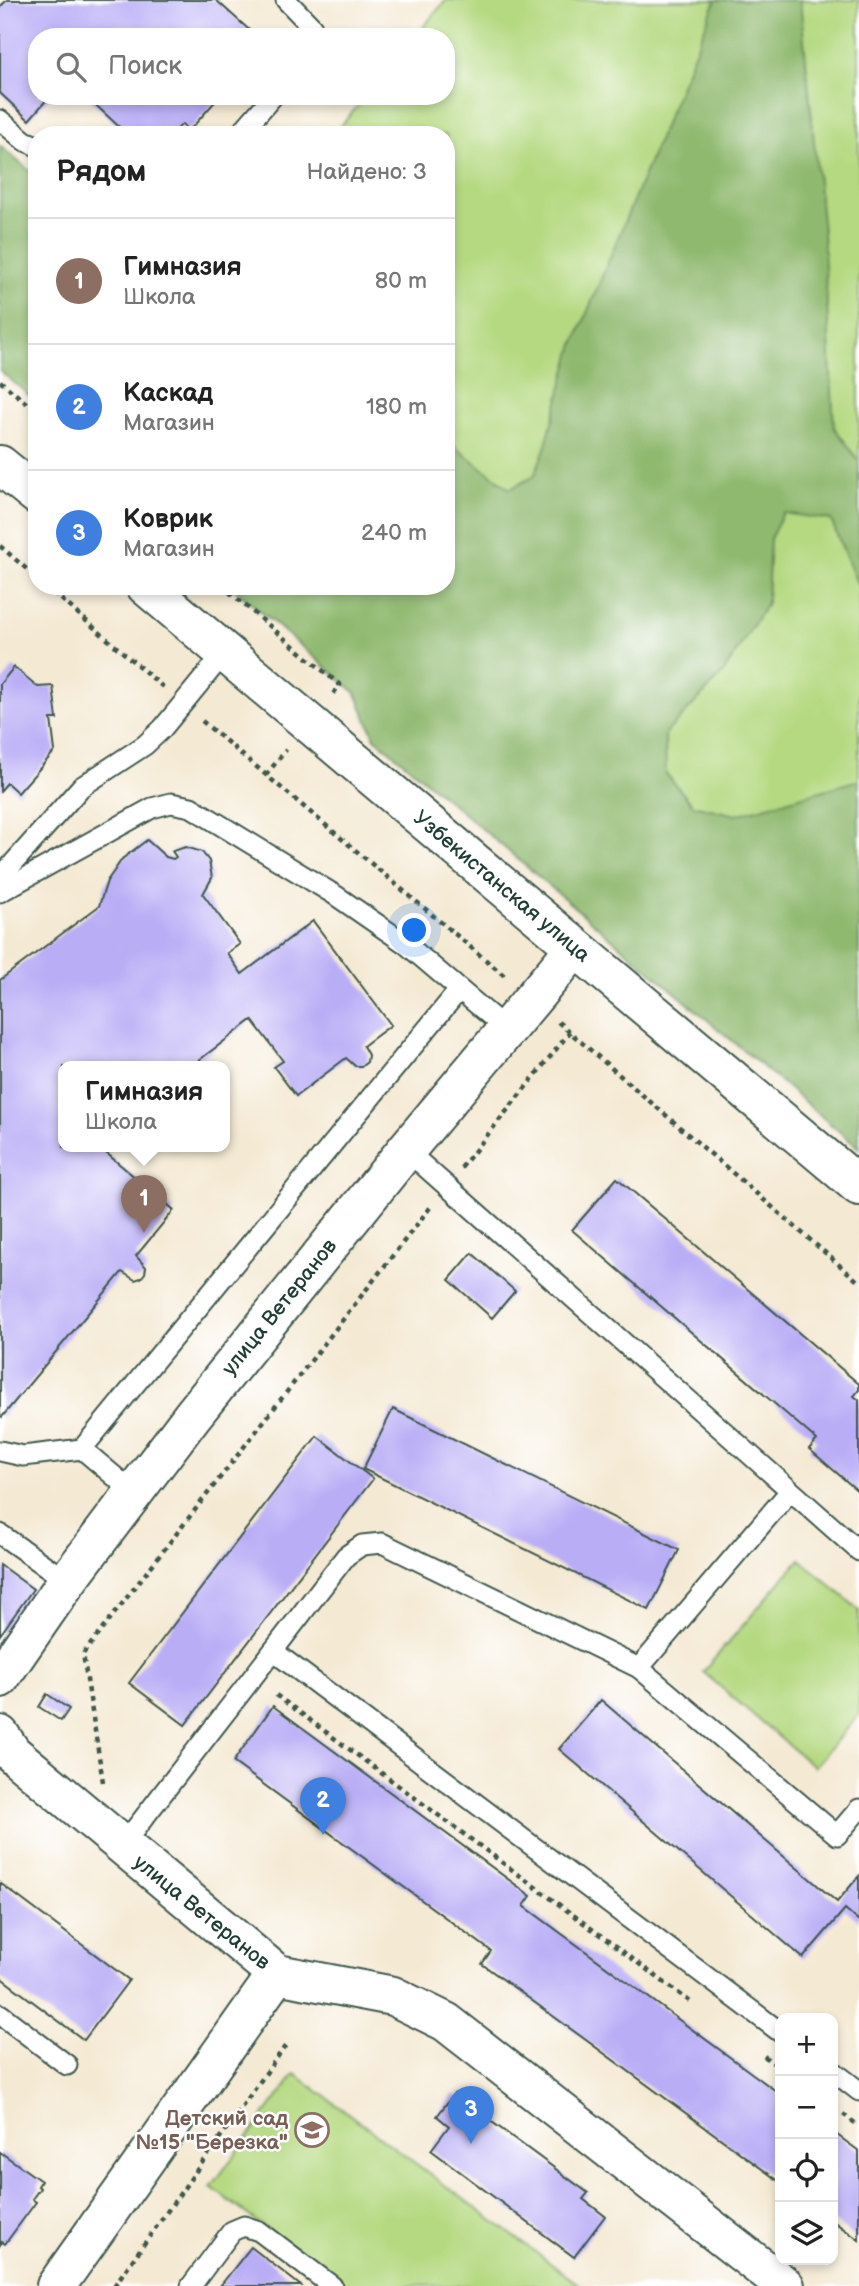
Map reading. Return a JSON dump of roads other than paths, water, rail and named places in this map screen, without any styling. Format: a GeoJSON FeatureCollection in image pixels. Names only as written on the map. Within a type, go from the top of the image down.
{"type":"FeatureCollection","features":[{"type":"Feature","properties":{"kind":"street"},"geometry":{"type":"LineString","coordinates":[[0,465],[28,488]]}},
{"type":"Feature","properties":{"kind":"street","name":"Узбекистанская улица"},"geometry":{"type":"LineString","coordinates":[[157,595],[859,1186]]}},
{"type":"Feature","properties":{"kind":"street","name":"улица Ветеранов"},"geometry":{"type":"LineString","coordinates":[[0,1678],[133,1492],[277,1309],[575,948]]}},
{"type":"Feature","properties":{"kind":"street","name":"улица Ветеранов"},"geometry":{"type":"LineString","coordinates":[[0,1735],[12,1753],[277,1973],[56,2286]]}},
{"type":"Feature","properties":{"kind":"street"},"geometry":{"type":"LineString","coordinates":[[277,1973],[393,1997],[446,2022],[785,2286]]}},
{"type":"Feature","properties":{"kind":"lane"},"geometry":{"type":"LineString","coordinates":[[286,0],[312,28]]}},
{"type":"Feature","properties":{"kind":"lane"},"geometry":{"type":"LineString","coordinates":[[247,126],[265,105]]}},
{"type":"Feature","properties":{"kind":"lane"},"geometry":{"type":"LineString","coordinates":[[0,120],[28,142]]}},
{"type":"Feature","properties":{"kind":"lane"},"geometry":{"type":"LineString","coordinates":[[0,878],[74,793],[93,777],[145,745],[225,652]]}},
{"type":"Feature","properties":{"kind":"lane"},"geometry":{"type":"LineString","coordinates":[[0,892],[152,808],[171,803],[191,807],[335,895],[406,944],[506,1029]]}},
{"type":"Feature","properties":{"kind":"lane"},"geometry":{"type":"LineString","coordinates":[[0,1451],[23,1456],[82,1449],[459,990]]}},
{"type":"Feature","properties":{"kind":"lane"},"geometry":{"type":"LineString","coordinates":[[406,1150],[859,1551]]}},
{"type":"Feature","properties":{"kind":"lane"},"geometry":{"type":"LineString","coordinates":[[82,1449],[133,1492]]}},
{"type":"Feature","properties":{"kind":"lane"},"geometry":{"type":"LineString","coordinates":[[639,1668],[790,1491]]}},
{"type":"Feature","properties":{"kind":"lane"},"geometry":{"type":"LineString","coordinates":[[0,1534],[67,1581]]}},
{"type":"Feature","properties":{"kind":"lane"},"geometry":{"type":"LineString","coordinates":[[122,1846],[346,1556],[362,1545],[382,1543],[639,1668],[837,1835],[859,1809]]}},
{"type":"Feature","properties":{"kind":"lane"},"geometry":{"type":"LineString","coordinates":[[273,1651],[775,2028]]}},
{"type":"Feature","properties":{"kind":"lane"},"geometry":{"type":"LineString","coordinates":[[1,2017],[67,2065]]}},
{"type":"Feature","properties":{"kind":"lane"},"geometry":{"type":"LineString","coordinates":[[191,2286],[232,2231],[244,2226],[259,2231],[332,2286]]}},
{"type":"Feature","properties":{"kind":"place","name":"Гимназия"},"geometry":{"type":"Point","coordinates":[144,1233]}},
{"type":"Feature","properties":{"kind":"place","name":"Каскад"},"geometry":{"type":"Point","coordinates":[323,1835]}},
{"type":"Feature","properties":{"kind":"place","name":"Детский сад №15 \"Березка\""},"geometry":{"type":"Point","coordinates":[312,2130]}},
{"type":"Feature","properties":{"kind":"place","name":"Коврик"},"geometry":{"type":"Point","coordinates":[471,2144]}}]}
